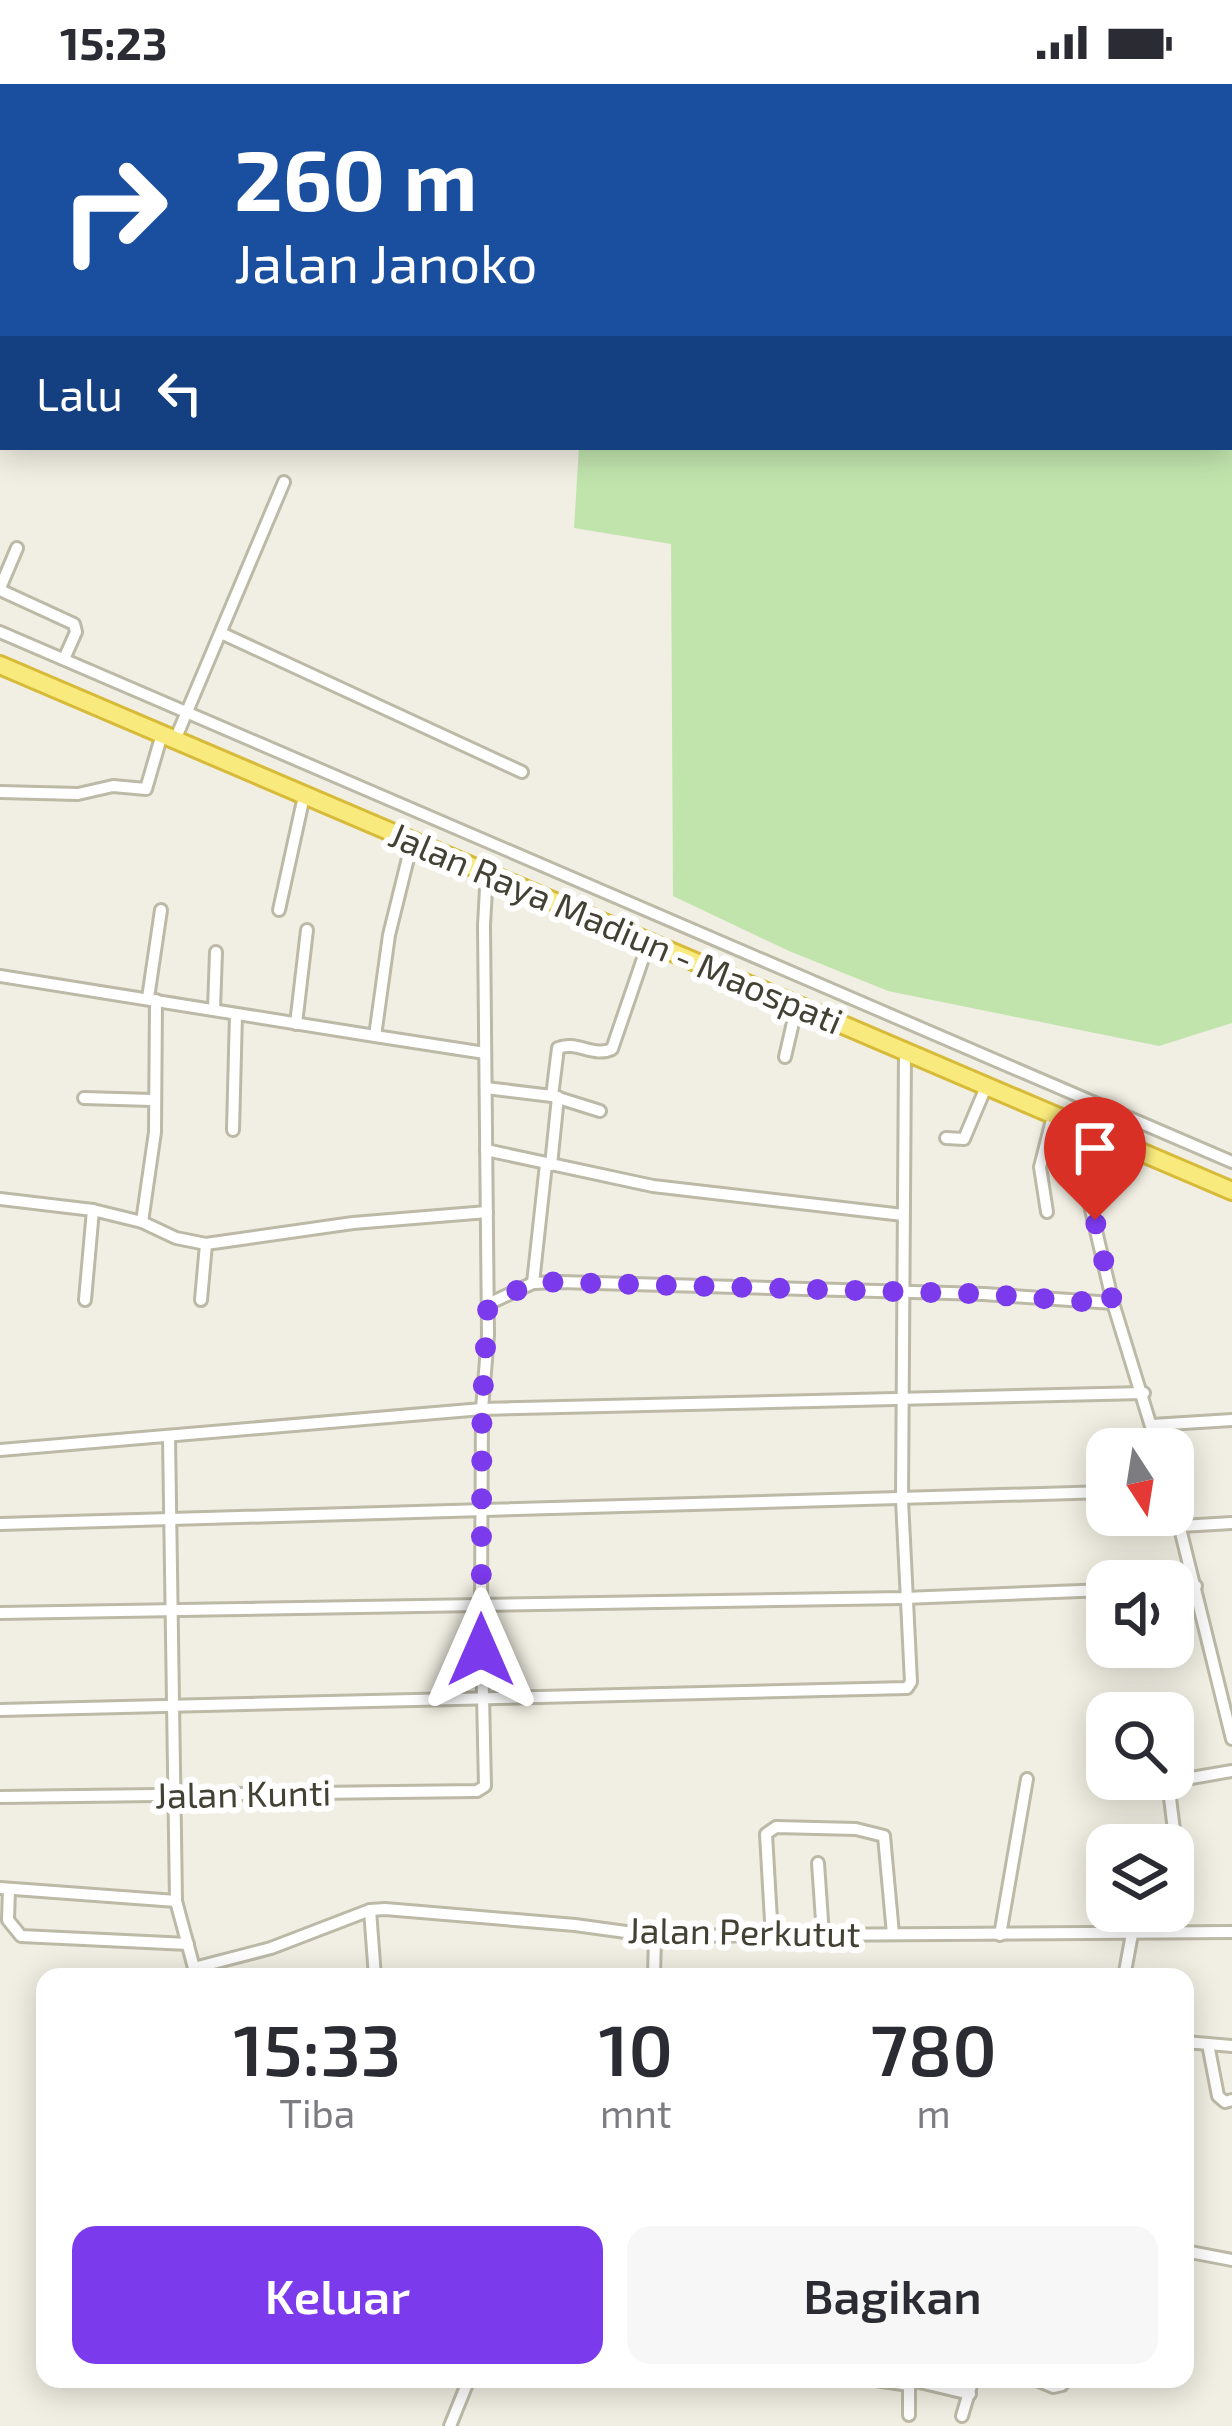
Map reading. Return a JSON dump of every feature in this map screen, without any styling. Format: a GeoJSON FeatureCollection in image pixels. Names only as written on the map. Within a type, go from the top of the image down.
{"type":"FeatureCollection","features":[{"type":"Feature","properties":{"kind":"highway","name":"Jalan Raya Madiun - Maospati"},"geometry":{"type":"LineString","coordinates":[[0,665],[1232,1191]]}},
{"type":"Feature","properties":{"kind":"street"},"geometry":{"type":"LineString","coordinates":[[0,792],[78,794],[113,786],[146,789],[168,737],[188,710],[284,482]]}},
{"type":"Feature","properties":{"kind":"street"},"geometry":{"type":"LineString","coordinates":[[17,548],[0,589],[72,621],[76,632],[64,659]]}},
{"type":"Feature","properties":{"kind":"street"},"geometry":{"type":"LineString","coordinates":[[0,632],[1232,1162]]}},
{"type":"Feature","properties":{"kind":"street"},"geometry":{"type":"LineString","coordinates":[[221,633],[522,772]]}},
{"type":"Feature","properties":{"kind":"street"},"geometry":{"type":"LineString","coordinates":[[279,910],[304,796]]}},
{"type":"Feature","properties":{"kind":"street"},"geometry":{"type":"LineString","coordinates":[[375,1036],[389,935],[412,842]]}},
{"type":"Feature","properties":{"kind":"street"},"geometry":{"type":"LineString","coordinates":[[481,1697],[482,1409],[488,1304],[487,871]]}},
{"type":"Feature","properties":{"kind":"street"},"geometry":{"type":"LineString","coordinates":[[142,1222],[153,1167],[152,999],[161,910]]}},
{"type":"Feature","properties":{"kind":"street"},"geometry":{"type":"LineString","coordinates":[[296,1024],[307,930]]}},
{"type":"Feature","properties":{"kind":"street"},"geometry":{"type":"LineString","coordinates":[[533,1283],[558,1048],[567,1044],[604,1053],[612,1049],[649,940]]}},
{"type":"Feature","properties":{"kind":"street"},"geometry":{"type":"LineString","coordinates":[[214,1009],[216,952]]}},
{"type":"Feature","properties":{"kind":"street"},"geometry":{"type":"LineString","coordinates":[[0,976],[485,1053]]}},
{"type":"Feature","properties":{"kind":"street"},"geometry":{"type":"LineString","coordinates":[[785,1057],[797,1005]]}},
{"type":"Feature","properties":{"kind":"street"},"geometry":{"type":"LineString","coordinates":[[233,1130],[236,1014]]}},
{"type":"Feature","properties":{"kind":"street"},"geometry":{"type":"LineString","coordinates":[[0,1710],[907,1688],[911,1682],[902,1500],[905,1052]]}},
{"type":"Feature","properties":{"kind":"street"},"geometry":{"type":"LineString","coordinates":[[946,1138],[956,1142],[966,1136],[986,1087]]}},
{"type":"Feature","properties":{"kind":"street"},"geometry":{"type":"LineString","coordinates":[[486,1088],[555,1096],[601,1111]]}},
{"type":"Feature","properties":{"kind":"street"},"geometry":{"type":"LineString","coordinates":[[84,1097],[152,1100]]}},
{"type":"Feature","properties":{"kind":"street"},"geometry":{"type":"LineString","coordinates":[[1047,1212],[1040,1159],[1053,1116]]}},
{"type":"Feature","properties":{"kind":"street"},"geometry":{"type":"LineString","coordinates":[[1072,1124],[1113,1304],[1152,1428]]}},
{"type":"Feature","properties":{"kind":"street"},"geometry":{"type":"LineString","coordinates":[[486,1150],[653,1186],[903,1215]]}},
{"type":"Feature","properties":{"kind":"street"},"geometry":{"type":"LineString","coordinates":[[0,1201],[93,1210],[206,1244],[353,1223],[487,1212]]}},
{"type":"Feature","properties":{"kind":"street"},"geometry":{"type":"LineString","coordinates":[[85,1300],[93,1210]]}},
{"type":"Feature","properties":{"kind":"street"},"geometry":{"type":"LineString","coordinates":[[201,1300],[206,1244]]}},
{"type":"Feature","properties":{"kind":"street"},"geometry":{"type":"LineString","coordinates":[[488,1304],[533,1283],[555,1282],[902,1292],[1113,1304]]}},
{"type":"Feature","properties":{"kind":"street"},"geometry":{"type":"LineString","coordinates":[[0,1450],[482,1409],[1144,1393]]}},
{"type":"Feature","properties":{"kind":"street"},"geometry":{"type":"LineString","coordinates":[[1151,1425],[1232,1420]]}},
{"type":"Feature","properties":{"kind":"street"},"geometry":{"type":"LineString","coordinates":[[169,1437],[176,1901],[192,1968]]}},
{"type":"Feature","properties":{"kind":"street"},"geometry":{"type":"LineString","coordinates":[[0,1525],[1086,1493]]}},
{"type":"Feature","properties":{"kind":"street"},"geometry":{"type":"LineString","coordinates":[[1194,1525],[1232,1522]]}},
{"type":"Feature","properties":{"kind":"street"},"geometry":{"type":"LineString","coordinates":[[1183,1536],[1232,1739]]}},
{"type":"Feature","properties":{"kind":"street"},"geometry":{"type":"LineString","coordinates":[[0,1613],[1086,1591]]}},
{"type":"Feature","properties":{"kind":"street"},"geometry":{"type":"LineString","coordinates":[[1214,1674],[1232,1674]]}},
{"type":"Feature","properties":{"kind":"street","name":"Jalan Kunti"},"geometry":{"type":"LineString","coordinates":[[0,1797],[477,1791],[485,1786],[481,1697]]}},
{"type":"Feature","properties":{"kind":"street"},"geometry":{"type":"LineString","coordinates":[[1194,1776],[1232,1771]]}},
{"type":"Feature","properties":{"kind":"street"},"geometry":{"type":"LineString","coordinates":[[1000,1934],[1027,1780]]}},
{"type":"Feature","properties":{"kind":"street"},"geometry":{"type":"LineString","coordinates":[[772,1938],[766,1834],[776,1826],[856,1829],[884,1836],[893,1934]]}},
{"type":"Feature","properties":{"kind":"street"},"geometry":{"type":"LineString","coordinates":[[818,1863],[823,1936]]}},
{"type":"Feature","properties":{"kind":"street"},"geometry":{"type":"LineString","coordinates":[[176,1901],[4,1888],[8,1921],[21,1936],[188,1944]]}},
{"type":"Feature","properties":{"kind":"street"},"geometry":{"type":"LineString","coordinates":[[370,1910],[374,1968]]}},
{"type":"Feature","properties":{"kind":"street","name":"Jalan Perkutut"},"geometry":{"type":"LineString","coordinates":[[209,1968],[370,1910],[446,1912],[655,1936],[1232,1932]]}},
{"type":"Feature","properties":{"kind":"street"},"geometry":{"type":"LineString","coordinates":[[1126,1968],[1132,1934]]}},
{"type":"Feature","properties":{"kind":"street"},"geometry":{"type":"LineString","coordinates":[[653,1968],[655,1936]]}},
{"type":"Feature","properties":{"kind":"street"},"geometry":{"type":"LineString","coordinates":[[1194,2043],[1232,2046]]}},
{"type":"Feature","properties":{"kind":"street"},"geometry":{"type":"LineString","coordinates":[[1208,2044],[1218,2096],[1225,2102],[1232,2100]]}},
{"type":"Feature","properties":{"kind":"street"},"geometry":{"type":"LineString","coordinates":[[1194,2254],[1232,2260]]}},
{"type":"Feature","properties":{"kind":"street"},"geometry":{"type":"LineString","coordinates":[[450,2426],[465,2388]]}},
{"type":"Feature","properties":{"kind":"street"},"geometry":{"type":"LineString","coordinates":[[909,2415],[910,2388]]}},
{"type":"Feature","properties":{"kind":"street"},"geometry":{"type":"LineString","coordinates":[[942,2388],[970,2394]]}},
{"type":"Feature","properties":{"kind":"street"},"geometry":{"type":"LineString","coordinates":[[962,2416],[971,2388]]}},
{"type":"Feature","properties":{"kind":"green space"},"geometry":{"type":"Polygon","coordinates":[[[579,450],[1232,450],[1232,1023],[1159,1046],[888,991],[673,896],[671,544],[574,528],[579,450]]]}},
{"type":"Feature","properties":{"kind":"route"},"geometry":{"type":"LineString","coordinates":[[481,1650],[482,1409],[488,1304],[533,1283],[550,1282],[984,1294],[1113,1304],[1095,1220]]}}]}
